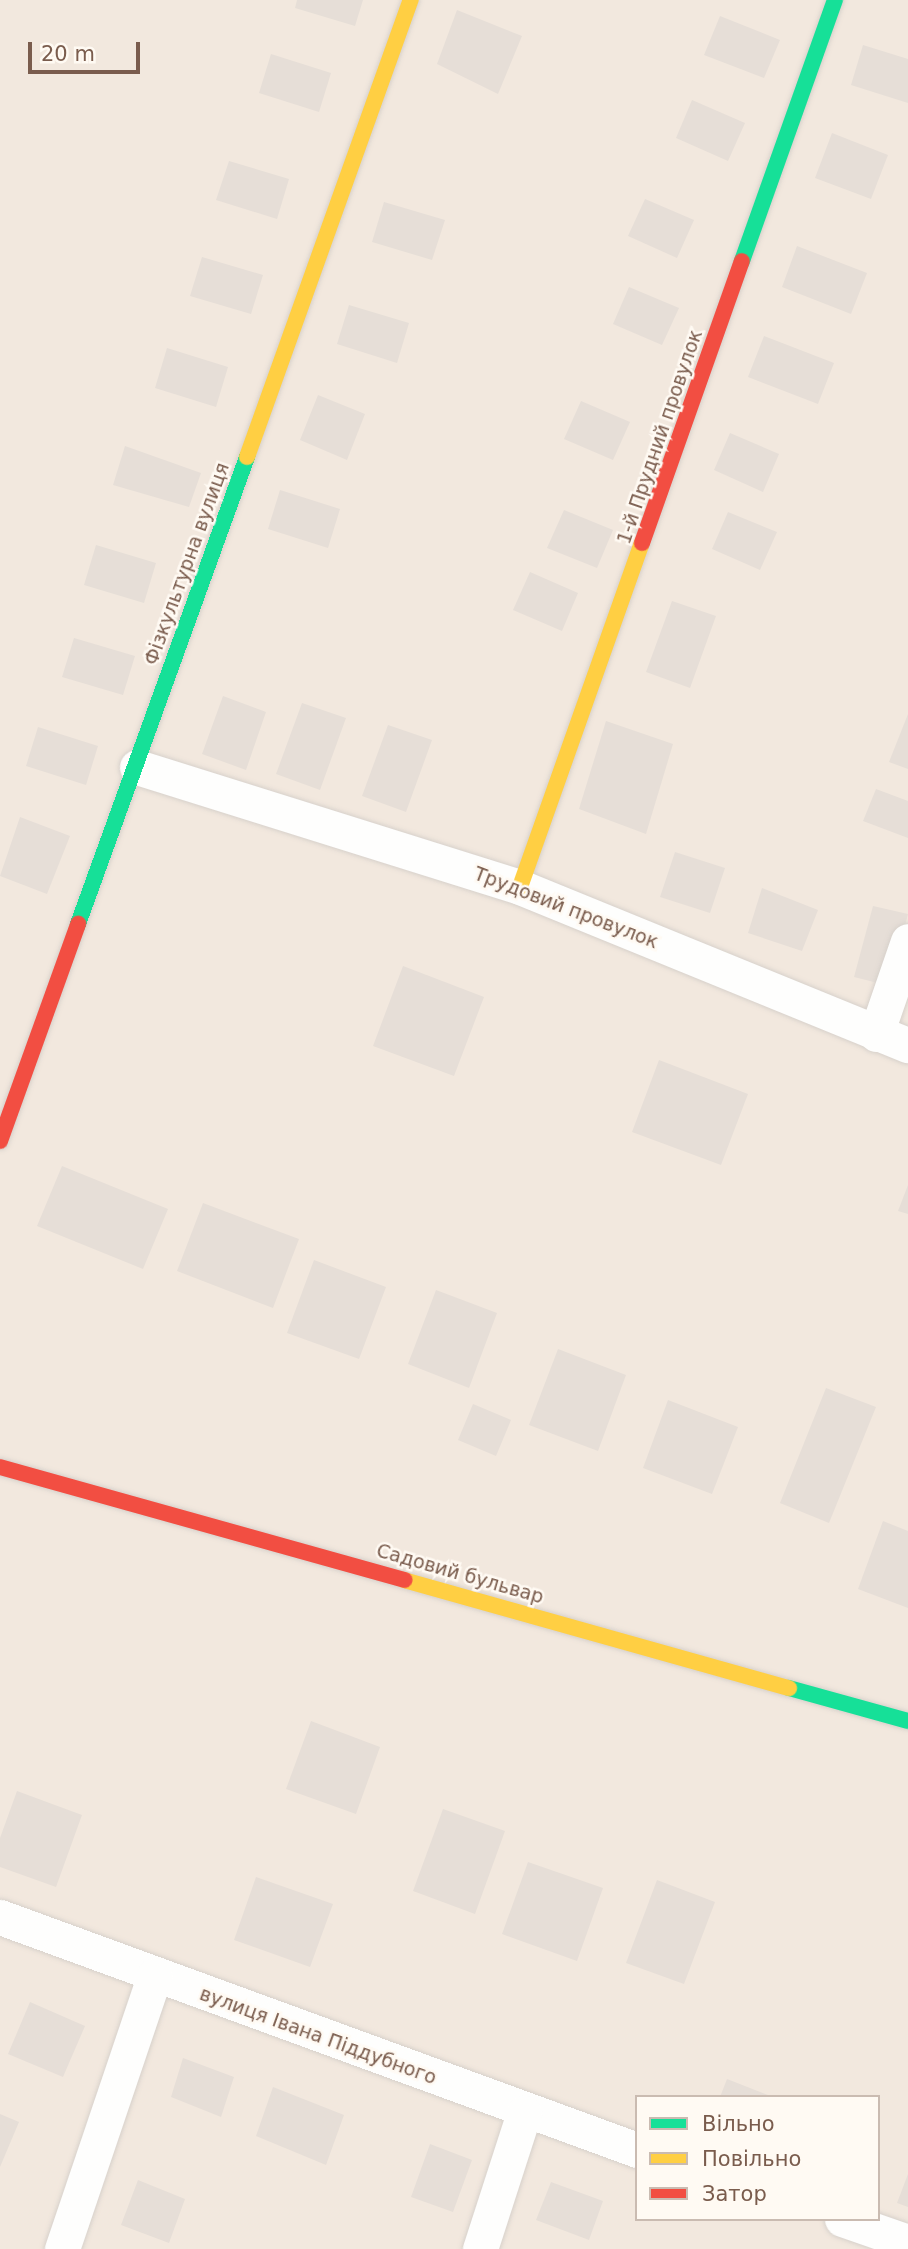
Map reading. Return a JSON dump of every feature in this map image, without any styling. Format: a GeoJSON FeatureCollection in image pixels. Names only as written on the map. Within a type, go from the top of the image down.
{"type":"FeatureCollection","features":[{"type":"Feature","properties":{"kind":"street","name":"Фізкультурна вулиця"},"geometry":{"type":"LineString","coordinates":[[0,1141],[137,767],[411,0]]}},
{"type":"Feature","properties":{"kind":"street","name":"1-й Прудний провулок"},"geometry":{"type":"LineString","coordinates":[[520,887],[835,0]]}},
{"type":"Feature","properties":{"kind":"street","name":"Трудовий провулок"},"geometry":{"type":"LineString","coordinates":[[137,767],[520,887],[892,1040]]}},
{"type":"Feature","properties":{"kind":"street"},"geometry":{"type":"LineString","coordinates":[[892,1040],[908,941]]}},
{"type":"Feature","properties":{"kind":"street","name":"Садовий бульвар"},"geometry":{"type":"LineString","coordinates":[[0,1467],[908,1721]]}},
{"type":"Feature","properties":{"kind":"street","name":"вулиця Івана Піддубного"},"geometry":{"type":"LineString","coordinates":[[0,1917],[524,2113],[635,2149]]}},
{"type":"Feature","properties":{"kind":"street"},"geometry":{"type":"LineString","coordinates":[[62,2249],[155,1975]]}},
{"type":"Feature","properties":{"kind":"street"},"geometry":{"type":"LineString","coordinates":[[480,2249],[524,2113]]}},
{"type":"Feature","properties":{"kind":"street"},"geometry":{"type":"LineString","coordinates":[[848,2221],[908,2242]]}},
{"type":"Feature","properties":{"kind":"shaded area"},"geometry":{"type":"Polygon","coordinates":[[[0,0],[908,0],[908,2249],[0,2249],[0,0]]]}},
{"type":"Feature","properties":{"kind":"building"},"geometry":{"type":"Polygon","coordinates":[[[297,0],[363,0],[355,26],[295,8],[297,0]]]}},
{"type":"Feature","properties":{"kind":"building"},"geometry":{"type":"Polygon","coordinates":[[[457,10],[522,36],[498,94],[437,64],[457,10]]]}},
{"type":"Feature","properties":{"kind":"building"},"geometry":{"type":"Polygon","coordinates":[[[720,16],[780,40],[764,78],[704,55],[720,16]]]}},
{"type":"Feature","properties":{"kind":"building"},"geometry":{"type":"Polygon","coordinates":[[[863,45],[908,59],[908,103],[851,85],[863,45]]]}},
{"type":"Feature","properties":{"kind":"building"},"geometry":{"type":"Polygon","coordinates":[[[271,54],[331,73],[319,112],[259,93],[271,54]]]}},
{"type":"Feature","properties":{"kind":"building"},"geometry":{"type":"Polygon","coordinates":[[[692,100],[745,123],[728,161],[676,138],[692,100]]]}},
{"type":"Feature","properties":{"kind":"building"},"geometry":{"type":"Polygon","coordinates":[[[832,133],[888,155],[871,199],[815,178],[832,133]]]}},
{"type":"Feature","properties":{"kind":"building"},"geometry":{"type":"Polygon","coordinates":[[[229,161],[289,179],[277,219],[216,200],[229,161]]]}},
{"type":"Feature","properties":{"kind":"building"},"geometry":{"type":"Polygon","coordinates":[[[645,199],[694,220],[677,258],[628,236],[645,199]]]}},
{"type":"Feature","properties":{"kind":"building"},"geometry":{"type":"Polygon","coordinates":[[[384,202],[445,220],[432,260],[372,242],[384,202]]]}},
{"type":"Feature","properties":{"kind":"building"},"geometry":{"type":"Polygon","coordinates":[[[797,246],[867,273],[851,314],[782,287],[797,246]]]}},
{"type":"Feature","properties":{"kind":"building"},"geometry":{"type":"Polygon","coordinates":[[[202,257],[263,275],[251,314],[190,296],[202,257]]]}},
{"type":"Feature","properties":{"kind":"building"},"geometry":{"type":"Polygon","coordinates":[[[629,287],[679,308],[662,345],[613,324],[629,287]]]}},
{"type":"Feature","properties":{"kind":"building"},"geometry":{"type":"Polygon","coordinates":[[[349,305],[409,323],[397,363],[337,344],[349,305]]]}},
{"type":"Feature","properties":{"kind":"building"},"geometry":{"type":"Polygon","coordinates":[[[764,336],[834,363],[818,404],[748,377],[764,336]]]}},
{"type":"Feature","properties":{"kind":"building"},"geometry":{"type":"Polygon","coordinates":[[[167,348],[228,367],[216,407],[155,388],[167,348]]]}},
{"type":"Feature","properties":{"kind":"building"},"geometry":{"type":"Polygon","coordinates":[[[318,395],[365,414],[347,460],[300,440],[318,395]]]}},
{"type":"Feature","properties":{"kind":"building"},"geometry":{"type":"Polygon","coordinates":[[[581,401],[630,422],[613,460],[564,439],[581,401]]]}},
{"type":"Feature","properties":{"kind":"building"},"geometry":{"type":"Polygon","coordinates":[[[730,433],[779,454],[763,492],[714,470],[730,433]]]}},
{"type":"Feature","properties":{"kind":"building"},"geometry":{"type":"Polygon","coordinates":[[[125,446],[201,473],[189,507],[113,485],[125,446]]]}},
{"type":"Feature","properties":{"kind":"building"},"geometry":{"type":"Polygon","coordinates":[[[280,490],[340,509],[328,548],[268,529],[280,490]]]}},
{"type":"Feature","properties":{"kind":"building"},"geometry":{"type":"Polygon","coordinates":[[[564,510],[613,530],[597,568],[547,548],[564,510]]]}},
{"type":"Feature","properties":{"kind":"building"},"geometry":{"type":"Polygon","coordinates":[[[728,512],[777,532],[760,570],[712,549],[728,512]]]}},
{"type":"Feature","properties":{"kind":"building"},"geometry":{"type":"Polygon","coordinates":[[[96,545],[156,563],[144,603],[84,585],[96,545]]]}},
{"type":"Feature","properties":{"kind":"building"},"geometry":{"type":"Polygon","coordinates":[[[530,572],[578,593],[562,631],[513,610],[530,572]]]}},
{"type":"Feature","properties":{"kind":"building"},"geometry":{"type":"Polygon","coordinates":[[[672,601],[716,616],[690,688],[646,672],[672,601]]]}},
{"type":"Feature","properties":{"kind":"building"},"geometry":{"type":"Polygon","coordinates":[[[74,638],[135,656],[123,695],[62,677],[74,638]]]}},
{"type":"Feature","properties":{"kind":"building"},"geometry":{"type":"Polygon","coordinates":[[[223,696],[266,712],[246,770],[202,754],[223,696]]]}},
{"type":"Feature","properties":{"kind":"building"},"geometry":{"type":"Polygon","coordinates":[[[302,703],[346,718],[320,790],[276,774],[302,703]]]}},
{"type":"Feature","properties":{"kind":"building"},"geometry":{"type":"Polygon","coordinates":[[[908,714],[908,769],[889,762],[908,714]]]}},
{"type":"Feature","properties":{"kind":"building"},"geometry":{"type":"Polygon","coordinates":[[[606,721],[673,744],[646,834],[579,809],[606,721]]]}},
{"type":"Feature","properties":{"kind":"building"},"geometry":{"type":"Polygon","coordinates":[[[388,725],[432,740],[406,812],[362,796],[388,725]]]}},
{"type":"Feature","properties":{"kind":"building"},"geometry":{"type":"Polygon","coordinates":[[[38,727],[98,746],[86,785],[26,766],[38,727]]]}},
{"type":"Feature","properties":{"kind":"building"},"geometry":{"type":"Polygon","coordinates":[[[876,789],[908,801],[908,838],[863,821],[876,789]]]}},
{"type":"Feature","properties":{"kind":"building"},"geometry":{"type":"Polygon","coordinates":[[[20,817],[70,836],[47,894],[0,876],[20,817]]]}},
{"type":"Feature","properties":{"kind":"building"},"geometry":{"type":"Polygon","coordinates":[[[675,852],[725,868],[710,913],[660,897],[675,852]]]}},
{"type":"Feature","properties":{"kind":"building"},"geometry":{"type":"Polygon","coordinates":[[[762,888],[818,910],[802,951],[748,933],[762,888]]]}},
{"type":"Feature","properties":{"kind":"building"},"geometry":{"type":"Polygon","coordinates":[[[873,906],[908,914],[890,986],[854,977],[873,906]]]}},
{"type":"Feature","properties":{"kind":"building"},"geometry":{"type":"Polygon","coordinates":[[[403,966],[484,997],[454,1076],[373,1046],[403,966]]]}},
{"type":"Feature","properties":{"kind":"building"},"geometry":{"type":"Polygon","coordinates":[[[659,1060],[748,1094],[721,1165],[632,1132],[659,1060]]]}},
{"type":"Feature","properties":{"kind":"building"},"geometry":{"type":"Polygon","coordinates":[[[62,1166],[168,1209],[143,1269],[37,1226],[62,1166]]]}},
{"type":"Feature","properties":{"kind":"building"},"geometry":{"type":"Polygon","coordinates":[[[908,1185],[908,1214],[898,1211],[908,1185]]]}},
{"type":"Feature","properties":{"kind":"building"},"geometry":{"type":"Polygon","coordinates":[[[203,1203],[299,1239],[273,1308],[177,1271],[203,1203]]]}},
{"type":"Feature","properties":{"kind":"building"},"geometry":{"type":"Polygon","coordinates":[[[314,1260],[386,1287],[359,1359],[287,1333],[314,1260]]]}},
{"type":"Feature","properties":{"kind":"building"},"geometry":{"type":"Polygon","coordinates":[[[436,1290],[497,1313],[469,1388],[408,1364],[436,1290]]]}},
{"type":"Feature","properties":{"kind":"building"},"geometry":{"type":"Polygon","coordinates":[[[558,1349],[626,1375],[598,1451],[529,1425],[558,1349]]]}},
{"type":"Feature","properties":{"kind":"building"},"geometry":{"type":"Polygon","coordinates":[[[826,1388],[876,1407],[829,1523],[780,1503],[826,1388]]]}},
{"type":"Feature","properties":{"kind":"building"},"geometry":{"type":"Polygon","coordinates":[[[668,1400],[738,1427],[712,1494],[643,1468],[668,1400]]]}},
{"type":"Feature","properties":{"kind":"building"},"geometry":{"type":"Polygon","coordinates":[[[473,1404],[511,1420],[496,1456],[458,1440],[473,1404]]]}},
{"type":"Feature","properties":{"kind":"building"},"geometry":{"type":"Polygon","coordinates":[[[883,1521],[908,1531],[908,1608],[858,1589],[883,1521]]]}},
{"type":"Feature","properties":{"kind":"building"},"geometry":{"type":"Polygon","coordinates":[[[311,1721],[380,1747],[356,1814],[286,1789],[311,1721]]]}},
{"type":"Feature","properties":{"kind":"building"},"geometry":{"type":"Polygon","coordinates":[[[17,1791],[82,1815],[56,1887],[0,1867],[0,1838],[17,1791]]]}},
{"type":"Feature","properties":{"kind":"building"},"geometry":{"type":"Polygon","coordinates":[[[443,1809],[505,1831],[475,1914],[413,1891],[443,1809]]]}},
{"type":"Feature","properties":{"kind":"building"},"geometry":{"type":"Polygon","coordinates":[[[528,1862],[603,1888],[577,1961],[502,1934],[528,1862]]]}},
{"type":"Feature","properties":{"kind":"building"},"geometry":{"type":"Polygon","coordinates":[[[256,1877],[333,1904],[310,1967],[234,1940],[256,1877]]]}},
{"type":"Feature","properties":{"kind":"building"},"geometry":{"type":"Polygon","coordinates":[[[657,1880],[715,1902],[684,1984],[626,1963],[657,1880]]]}},
{"type":"Feature","properties":{"kind":"building"},"geometry":{"type":"Polygon","coordinates":[[[30,2002],[85,2026],[63,2077],[8,2054],[30,2002]]]}},
{"type":"Feature","properties":{"kind":"building"},"geometry":{"type":"Polygon","coordinates":[[[183,2058],[234,2077],[221,2117],[171,2097],[183,2058]]]}},
{"type":"Feature","properties":{"kind":"building"},"geometry":{"type":"Polygon","coordinates":[[[727,2079],[768,2095],[721,2095],[727,2079]]]}},
{"type":"Feature","properties":{"kind":"building"},"geometry":{"type":"Polygon","coordinates":[[[273,2087],[344,2115],[326,2165],[256,2136],[273,2087]]]}},
{"type":"Feature","properties":{"kind":"building"},"geometry":{"type":"Polygon","coordinates":[[[0,2114],[19,2122],[0,2167],[0,2114]]]}},
{"type":"Feature","properties":{"kind":"building"},"geometry":{"type":"Polygon","coordinates":[[[430,2144],[472,2160],[453,2212],[411,2197],[430,2144]]]}},
{"type":"Feature","properties":{"kind":"building"},"geometry":{"type":"Polygon","coordinates":[[[908,2174],[908,2207],[897,2203],[908,2174]]]}},
{"type":"Feature","properties":{"kind":"building"},"geometry":{"type":"Polygon","coordinates":[[[138,2180],[185,2199],[169,2243],[121,2225],[138,2180]]]}},
{"type":"Feature","properties":{"kind":"building"},"geometry":{"type":"Polygon","coordinates":[[[551,2182],[603,2201],[589,2240],[536,2220],[551,2182]]]}},
{"type":"Feature","properties":{"kind":"traffic: fast"},"geometry":{"type":"LineString","coordinates":[[742,261],[835,0]]}},
{"type":"Feature","properties":{"kind":"traffic: fast"},"geometry":{"type":"LineString","coordinates":[[78,924],[247,457]]}},
{"type":"Feature","properties":{"kind":"traffic: fast"},"geometry":{"type":"LineString","coordinates":[[789,1688],[908,1721]]}},
{"type":"Feature","properties":{"kind":"traffic: slow"},"geometry":{"type":"LineString","coordinates":[[247,457],[411,0]]}},
{"type":"Feature","properties":{"kind":"traffic: slow"},"geometry":{"type":"LineString","coordinates":[[520,887],[642,543]]}},
{"type":"Feature","properties":{"kind":"traffic: slow"},"geometry":{"type":"LineString","coordinates":[[404,1580],[789,1688]]}},
{"type":"Feature","properties":{"kind":"traffic: jam"},"geometry":{"type":"LineString","coordinates":[[642,543],[742,261]]}},
{"type":"Feature","properties":{"kind":"traffic: jam"},"geometry":{"type":"LineString","coordinates":[[0,1141],[78,924]]}},
{"type":"Feature","properties":{"kind":"traffic: jam"},"geometry":{"type":"LineString","coordinates":[[0,1467],[404,1580]]}}]}
